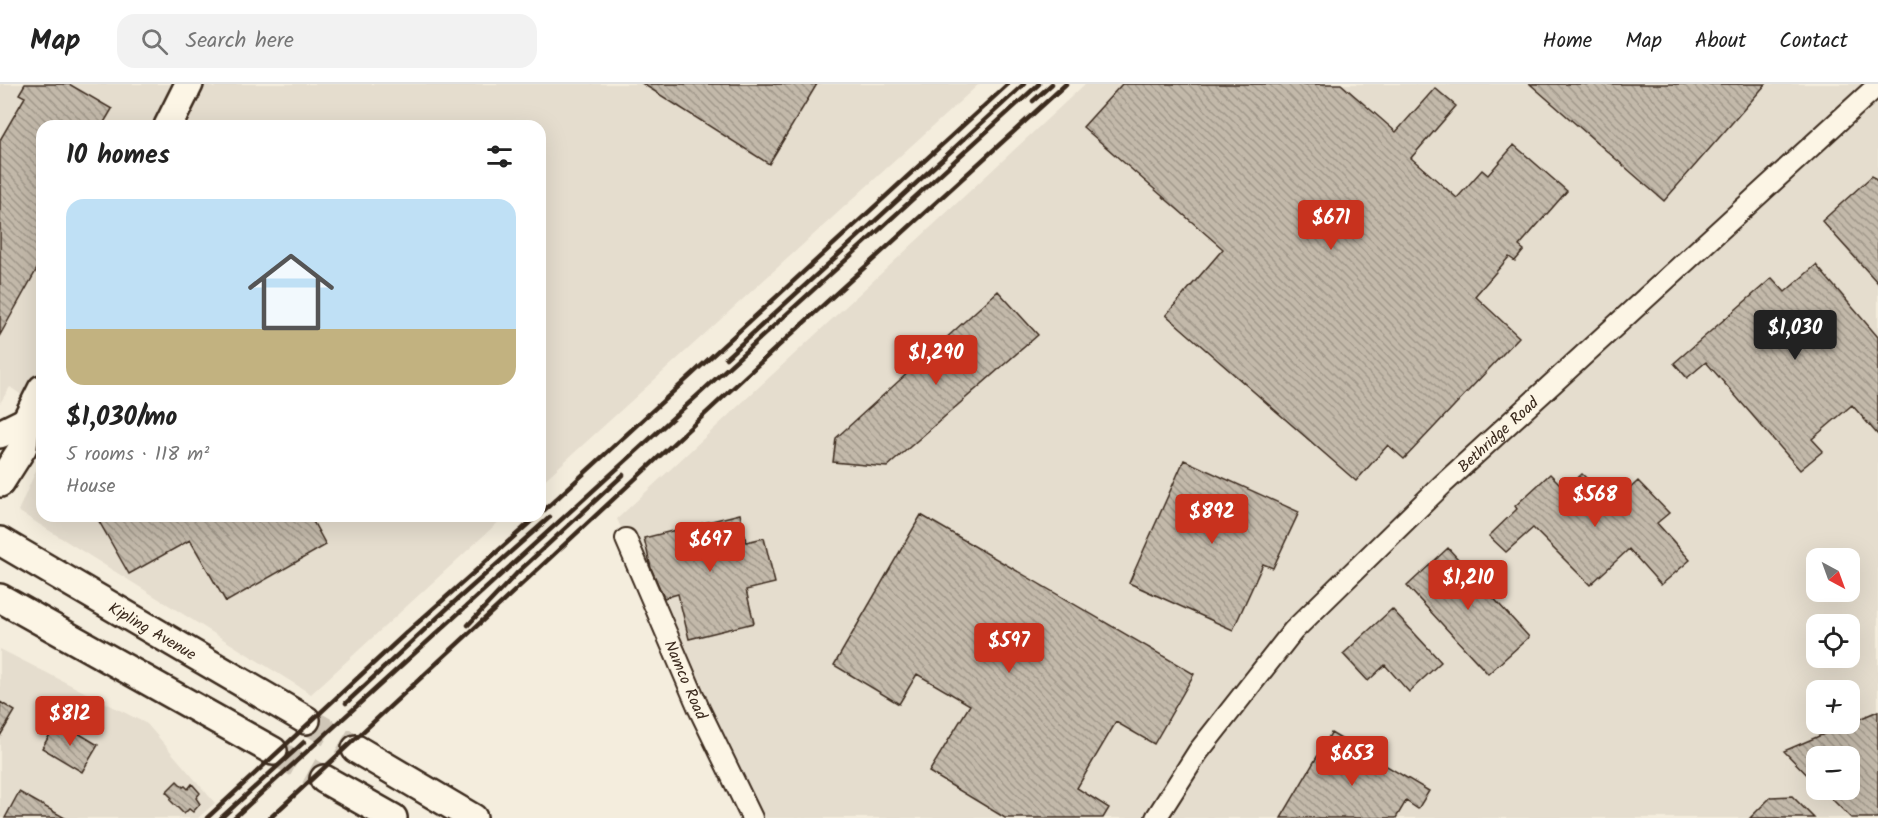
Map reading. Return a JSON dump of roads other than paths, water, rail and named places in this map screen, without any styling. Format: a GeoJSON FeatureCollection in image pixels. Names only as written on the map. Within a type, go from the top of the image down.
{"type":"FeatureCollection","features":[{"type":"Feature","properties":{"kind":"main road"},"geometry":{"type":"LineString","coordinates":[[170,120],[181,86]]}},
{"type":"Feature","properties":{"kind":"main road"},"geometry":{"type":"LineString","coordinates":[[0,483],[23,447],[27,421],[36,402]]}},
{"type":"Feature","properties":{"kind":"main road"},"geometry":{"type":"LineString","coordinates":[[0,434],[27,421]]}},
{"type":"Feature","properties":{"kind":"main road","name":"Kipling Avenue"},"geometry":{"type":"LineString","coordinates":[[0,541],[306,720]]}},
{"type":"Feature","properties":{"kind":"main road"},"geometry":{"type":"LineString","coordinates":[[0,598],[273,751]]}},
{"type":"Feature","properties":{"kind":"main road"},"geometry":{"type":"LineString","coordinates":[[356,749],[473,818]]}},
{"type":"Feature","properties":{"kind":"main road"},"geometry":{"type":"LineString","coordinates":[[324,779],[393,818]]}},
{"type":"Feature","properties":{"kind":"street","name":"Bethridge Road"},"geometry":{"type":"LineString","coordinates":[[1156,818],[1198,752],[1293,631],[1443,484],[1878,85]]}},
{"type":"Feature","properties":{"kind":"street","name":"Namco Road"},"geometry":{"type":"LineString","coordinates":[[627,539],[699,709],[752,818]]}},
{"type":"Feature","properties":{"kind":"tunnel"},"geometry":{"type":"LineString","coordinates":[[306,720],[356,749]]}},
{"type":"Feature","properties":{"kind":"tunnel"},"geometry":{"type":"LineString","coordinates":[[273,751],[324,779]]}},
{"type":"Feature","properties":{"kind":"railway"},"geometry":{"type":"LineString","coordinates":[[546,508],[1008,84]]}},
{"type":"Feature","properties":{"kind":"railway"},"geometry":{"type":"LineString","coordinates":[[726,358],[1024,84]]}},
{"type":"Feature","properties":{"kind":"railway"},"geometry":{"type":"LineString","coordinates":[[234,818],[1039,84]]}},
{"type":"Feature","properties":{"kind":"railway"},"geometry":{"type":"LineString","coordinates":[[1033,101],[1052,84]]}},
{"type":"Feature","properties":{"kind":"railway"},"geometry":{"type":"LineString","coordinates":[[270,818],[775,349],[1066,84]]}},
{"type":"Feature","properties":{"kind":"railway"},"geometry":{"type":"LineString","coordinates":[[468,625],[517,573],[623,475]]}},
{"type":"Feature","properties":{"kind":"railway"},"geometry":{"type":"LineString","coordinates":[[546,521],[550,517]]}},
{"type":"Feature","properties":{"kind":"railway"},"geometry":{"type":"LineString","coordinates":[[207,818],[405,634],[530,522]]}},
{"type":"Feature","properties":{"kind":"railway"},"geometry":{"type":"LineString","coordinates":[[346,703],[544,522]]}},
{"type":"Feature","properties":{"kind":"railway"},"geometry":{"type":"LineString","coordinates":[[221,818],[304,742]]}}]}
